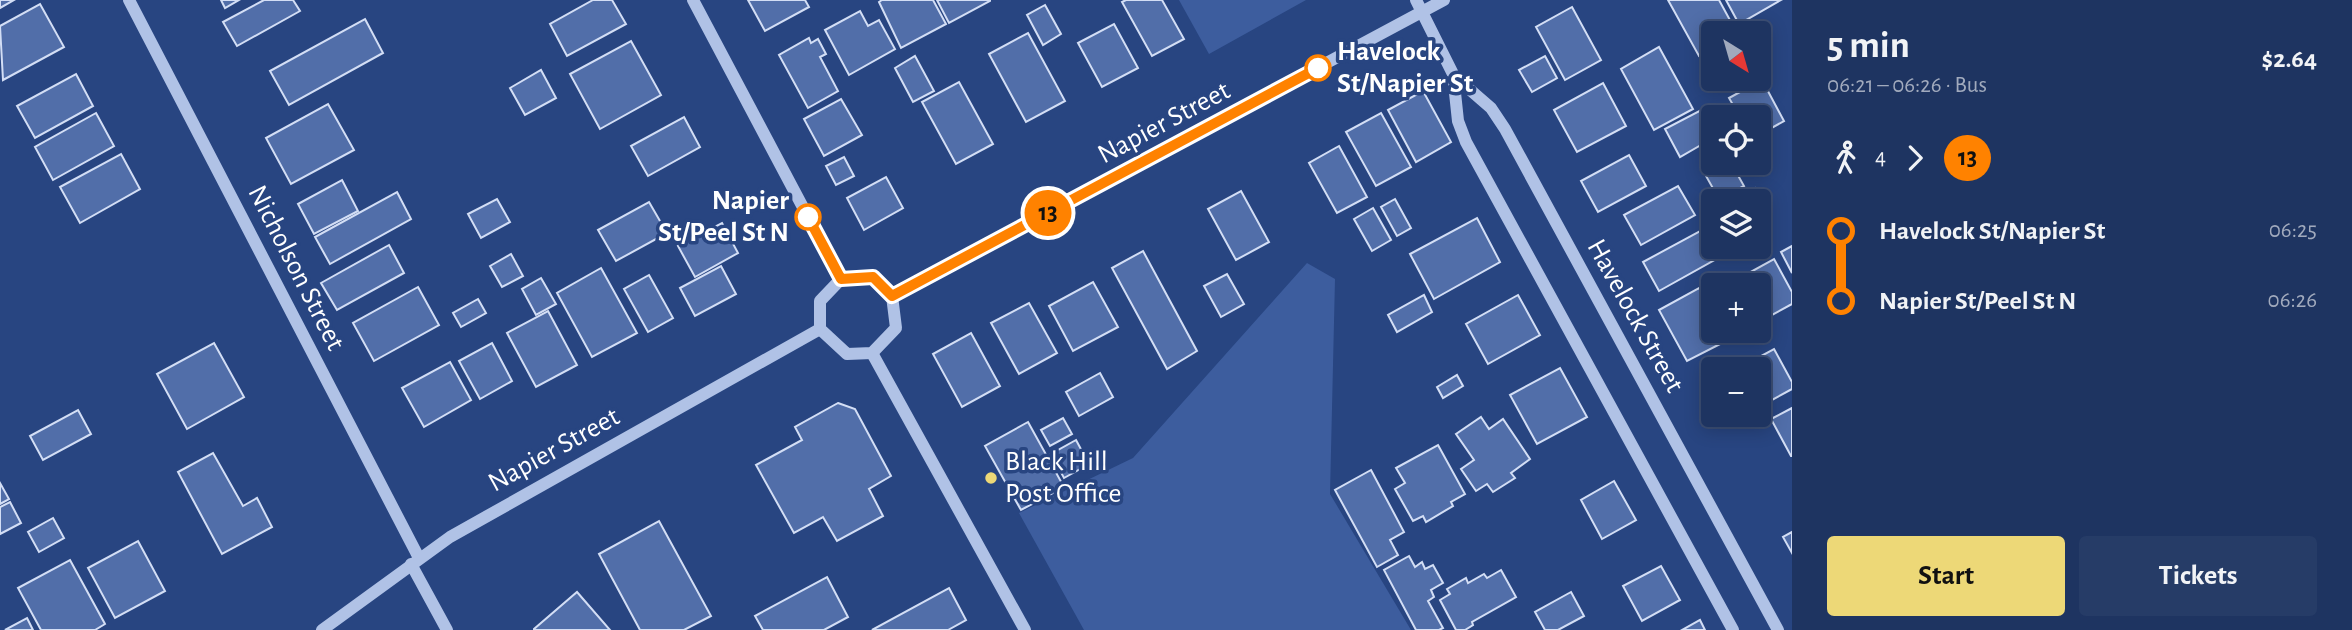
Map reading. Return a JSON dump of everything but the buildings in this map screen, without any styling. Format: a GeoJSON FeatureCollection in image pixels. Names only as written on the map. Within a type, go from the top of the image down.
{"type":"FeatureCollection","features":[{"type":"Feature","properties":{"kind":"street","name":"Nicholson Street"},"geometry":{"type":"LineString","coordinates":[[129,0],[415,561],[447,630]]}},
{"type":"Feature","properties":{"kind":"street"},"geometry":{"type":"LineString","coordinates":[[693,0],[841,279]]}},
{"type":"Feature","properties":{"kind":"street","name":"Havelock Street"},"geometry":{"type":"LineString","coordinates":[[1416,0],[1453,75],[1458,121],[1466,142],[1733,630]]}},
{"type":"Feature","properties":{"kind":"street","name":"Napier Street"},"geometry":{"type":"LineString","coordinates":[[892,296],[1444,0]]}},
{"type":"Feature","properties":{"kind":"street","name":"Havelock Street"},"geometry":{"type":"LineString","coordinates":[[1453,75],[1487,104],[1505,129],[1778,630]]}},
{"type":"Feature","properties":{"kind":"street"},"geometry":{"type":"LineString","coordinates":[[873,277],[892,296],[896,328],[873,353],[847,354],[820,329],[820,301],[841,279],[873,277]]}},
{"type":"Feature","properties":{"kind":"street","name":"Napier Street"},"geometry":{"type":"LineString","coordinates":[[322,630],[453,535],[820,329]]}},
{"type":"Feature","properties":{"kind":"street"},"geometry":{"type":"LineString","coordinates":[[873,353],[1025,630]]}},
{"type":"Feature","properties":{"kind":"shaded area"},"geometry":{"type":"Polygon","coordinates":[[[1179,0],[1306,0],[1209,54],[1179,0]]]}},
{"type":"Feature","properties":{"kind":"shaded area"},"geometry":{"type":"Polygon","coordinates":[[[1307,263],[1335,279],[1330,494],[1411,630],[1084,630],[1019,513],[1133,458],[1307,263]]]}},
{"type":"Feature","properties":{"kind":"bus line","name":"13"},"geometry":{"type":"LineString","coordinates":[[808,217],[841,279],[873,277],[892,296],[1318,68]]}},
{"type":"Feature","properties":{"kind":"place","name":"Havelock St/Napier St"},"geometry":{"type":"Point","coordinates":[1318,68]}},
{"type":"Feature","properties":{"kind":"place","name":"Napier St/Peel St N"},"geometry":{"type":"Point","coordinates":[808,217]}},
{"type":"Feature","properties":{"kind":"place","name":"Black Hill Post Office"},"geometry":{"type":"Point","coordinates":[991,478]}}]}
